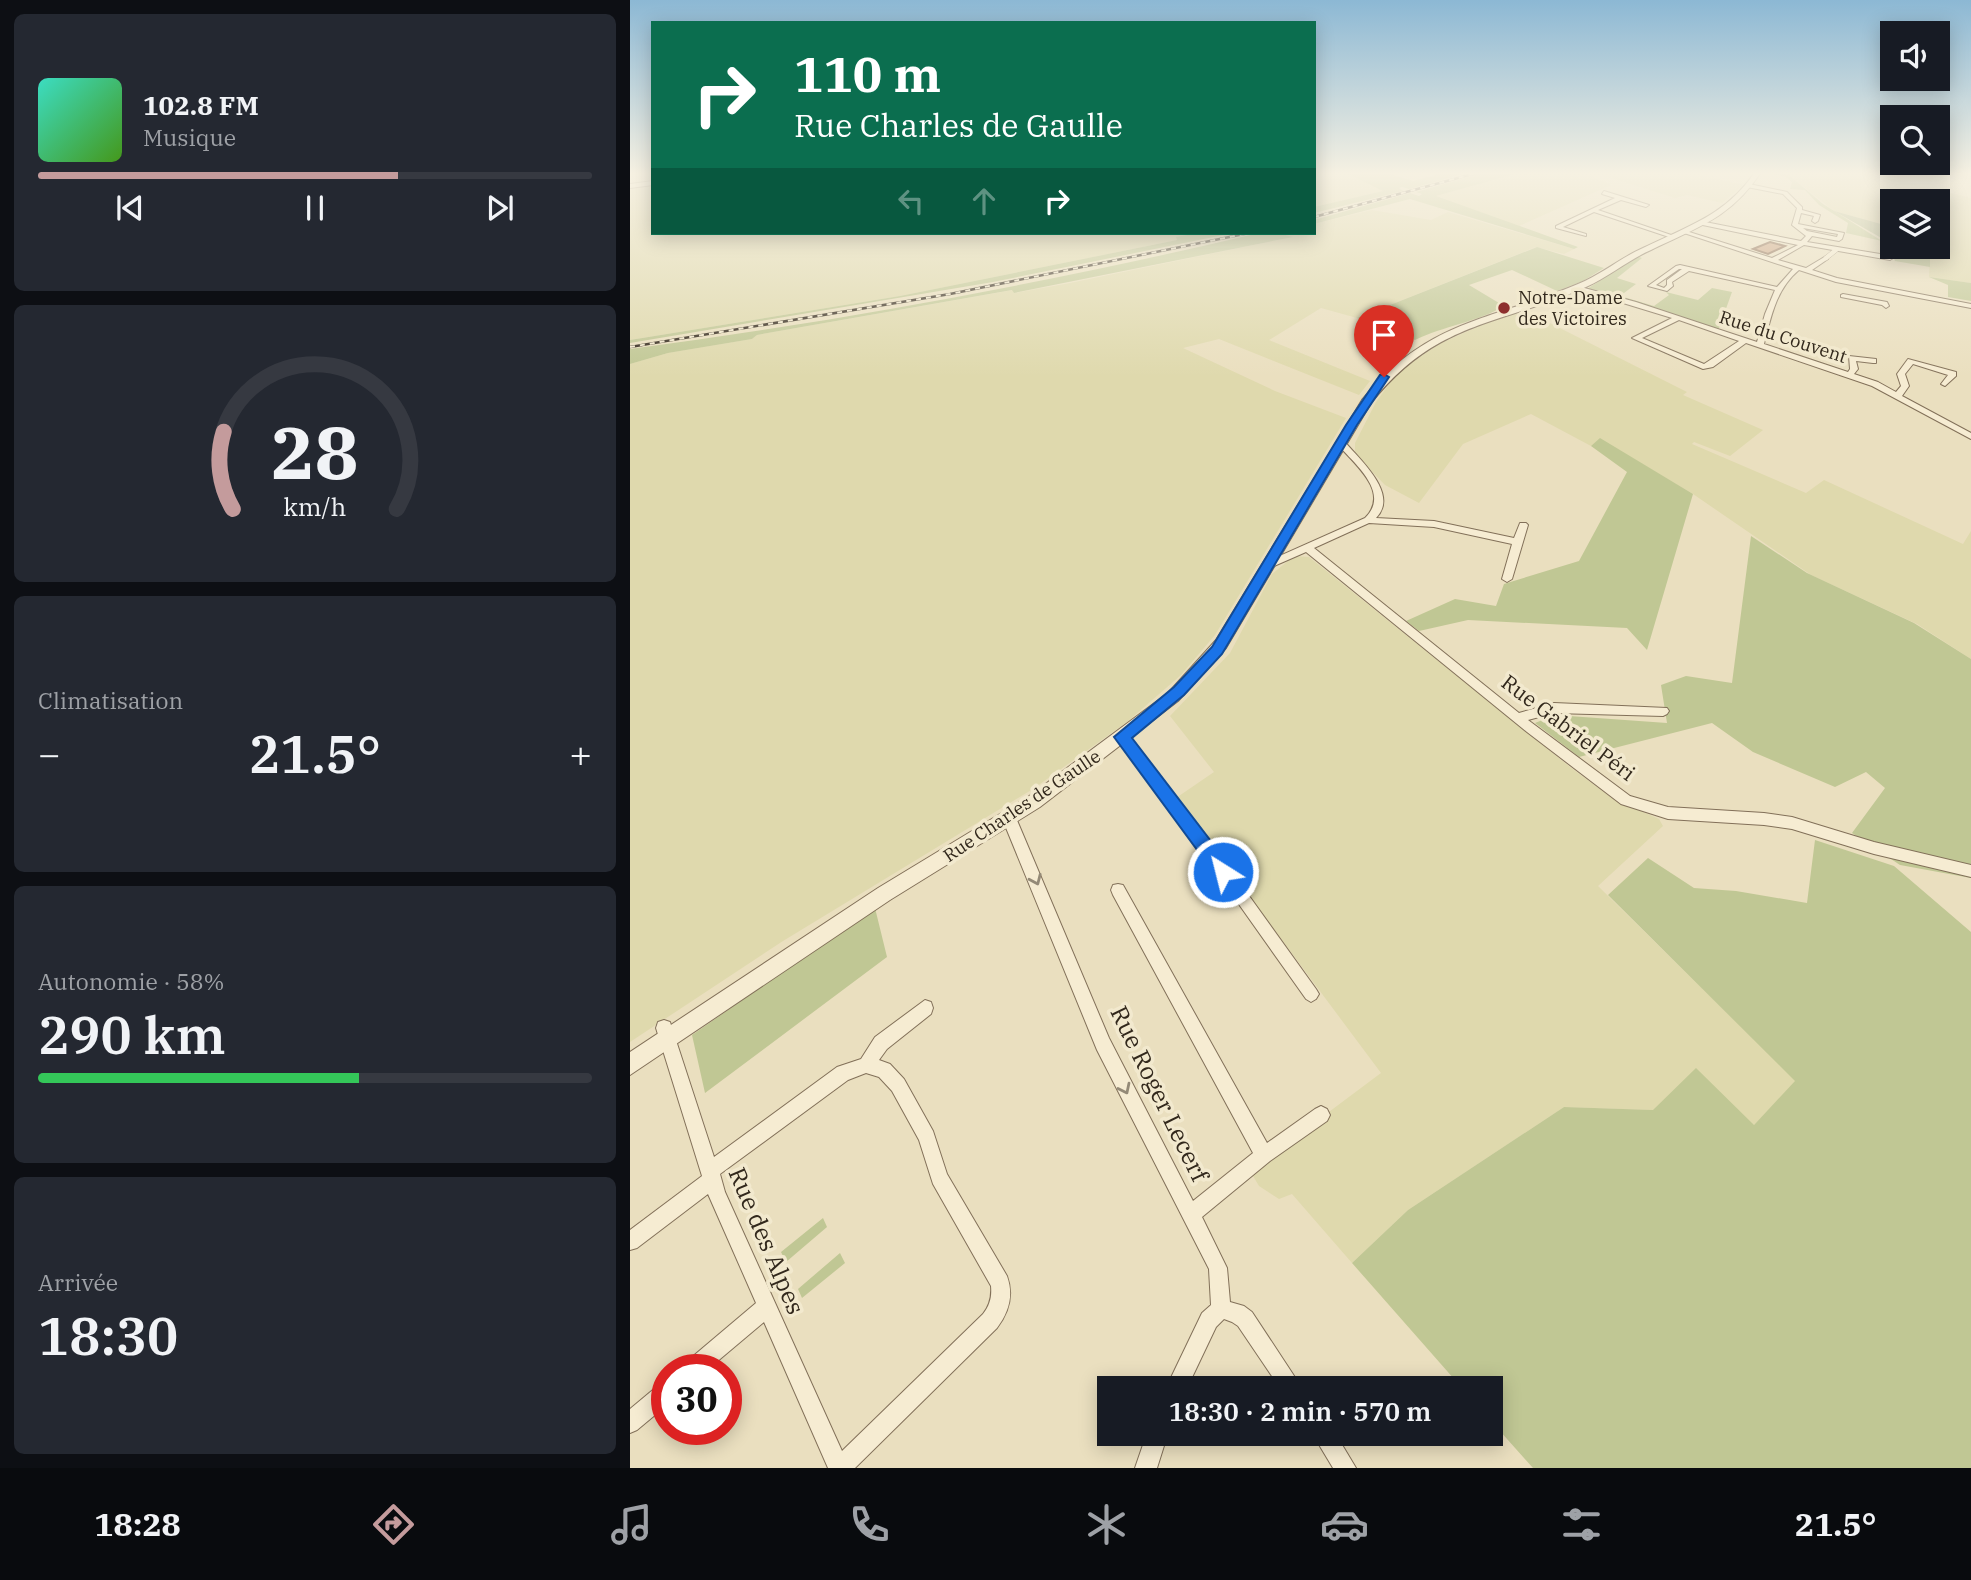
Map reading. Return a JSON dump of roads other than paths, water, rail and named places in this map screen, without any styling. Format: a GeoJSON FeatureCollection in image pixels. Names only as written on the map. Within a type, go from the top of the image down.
{"type":"FeatureCollection","features":[{"type":"Feature","properties":{"kind":"street","name":"Rue Charles de Gaulle"},"geometry":{"type":"LineString","coordinates":[[630,1051],[666,1033],[1046,794],[1179,691],[1217,650],[1381,381],[1421,348],[1449,332],[1577,288],[1625,260],[1667,241]]}},
{"type":"Feature","properties":{"kind":"street"},"geometry":{"type":"LineString","coordinates":[[1709,241],[1807,271],[1971,306]]}},
{"type":"Feature","properties":{"kind":"street"},"geometry":{"type":"LineString","coordinates":[[1736,250],[1756,241]]}},
{"type":"Feature","properties":{"kind":"street"},"geometry":{"type":"LineString","coordinates":[[1784,241],[1880,257]]}},
{"type":"Feature","properties":{"kind":"street"},"geometry":{"type":"LineString","coordinates":[[1772,260],[1806,241]]}},
{"type":"Feature","properties":{"kind":"street"},"geometry":{"type":"LineString","coordinates":[[1807,271],[1836,250]]}},
{"type":"Feature","properties":{"kind":"street"},"geometry":{"type":"LineString","coordinates":[[1675,268],[1672,264],[1683,256]]}},
{"type":"Feature","properties":{"kind":"street"},"geometry":{"type":"LineString","coordinates":[[1687,269],[1670,281],[1670,286],[1665,290],[1650,286],[1675,268],[1687,269],[1779,289]]}},
{"type":"Feature","properties":{"kind":"street"},"geometry":{"type":"LineString","coordinates":[[1760,346],[1771,304],[1788,275],[1798,268]]}},
{"type":"Feature","properties":{"kind":"street","name":"Rue du Couvent"},"geometry":{"type":"LineString","coordinates":[[1577,288],[1678,318],[1849,376],[1898,396],[1971,436]]}},
{"type":"Feature","properties":{"kind":"street"},"geometry":{"type":"LineString","coordinates":[[1843,296],[1885,305],[1884,289]]}},
{"type":"Feature","properties":{"kind":"street"},"geometry":{"type":"LineString","coordinates":[[1678,318],[1636,338],[1703,367],[1744,341]]}},
{"type":"Feature","properties":{"kind":"street"},"geometry":{"type":"LineString","coordinates":[[1849,376],[1854,369],[1852,358],[1873,361]]}},
{"type":"Feature","properties":{"kind":"street"},"geometry":{"type":"LineString","coordinates":[[1898,396],[1905,386],[1901,374],[1911,361],[1953,374],[1945,384]]}},
{"type":"Feature","properties":{"kind":"street"},"geometry":{"type":"LineString","coordinates":[[1270,564],[1368,520],[1379,510],[1380,495],[1374,483],[1341,443]]}},
{"type":"Feature","properties":{"kind":"street"},"geometry":{"type":"LineString","coordinates":[[1368,520],[1443,525],[1518,542]]}},
{"type":"Feature","properties":{"kind":"street"},"geometry":{"type":"LineString","coordinates":[[1507,579],[1523,525]]}},
{"type":"Feature","properties":{"kind":"street","name":"Rue Gabriel Péri"},"geometry":{"type":"LineString","coordinates":[[1306,547],[1608,789],[1646,808],[1678,814],[1748,817],[1792,823],[1874,848],[1971,871]]}},
{"type":"Feature","properties":{"kind":"street"},"geometry":{"type":"LineString","coordinates":[[1518,718],[1560,708],[1663,711]]}},
{"type":"Feature","properties":{"kind":"street"},"geometry":{"type":"LineString","coordinates":[[1122,737],[1209,851],[1311,994]]}},
{"type":"Feature","properties":{"kind":"street","name":"Rue Roger Lecerf"},"geometry":{"type":"LineString","coordinates":[[1009,818],[1103,1044],[1214,1257],[1221,1309]]}},
{"type":"Feature","properties":{"kind":"street"},"geometry":{"type":"LineString","coordinates":[[1118,890],[1264,1155]]}},
{"type":"Feature","properties":{"kind":"street"},"geometry":{"type":"LineString","coordinates":[[866,1065],[881,1043],[925,1008]]}},
{"type":"Feature","properties":{"kind":"street","name":"Rue Charles de Gaulle"},"geometry":{"type":"LineString","coordinates":[[630,1064],[666,1033]]}},
{"type":"Feature","properties":{"kind":"street","name":"Rue des Alpes"},"geometry":{"type":"LineString","coordinates":[[666,1033],[710,1175],[835,1466]]}},
{"type":"Feature","properties":{"kind":"street"},"geometry":{"type":"LineString","coordinates":[[630,1241],[842,1073],[866,1065],[884,1070],[898,1084],[927,1137],[939,1178],[1000,1283],[1002,1291],[997,1312],[990,1321],[835,1466]]}},
{"type":"Feature","properties":{"kind":"street"},"geometry":{"type":"LineString","coordinates":[[1190,1215],[1264,1155],[1321,1115]]}},
{"type":"Feature","properties":{"kind":"street"},"geometry":{"type":"LineString","coordinates":[[711,1354],[767,1306]]}},
{"type":"Feature","properties":{"kind":"street"},"geometry":{"type":"LineString","coordinates":[[1182,1376],[1209,1320],[1221,1309],[1237,1313],[1245,1319],[1284,1376]]}},
{"type":"Feature","properties":{"kind":"street"},"geometry":{"type":"LineString","coordinates":[[630,1423],[651,1405]]}},
{"type":"Feature","properties":{"kind":"street"},"geometry":{"type":"LineString","coordinates":[[1146,1468],[1154,1446]]}},
{"type":"Feature","properties":{"kind":"street"},"geometry":{"type":"LineString","coordinates":[[1331,1446],[1345,1468]]}},
{"type":"Feature","properties":{"kind":"railway"},"geometry":{"type":"LineString","coordinates":[[630,347],[950,294],[1212,241]]}},
{"type":"Feature","properties":{"kind":"place","name":"Notre-Dame des Victoires"},"geometry":{"type":"Point","coordinates":[1504,308]}}]}
